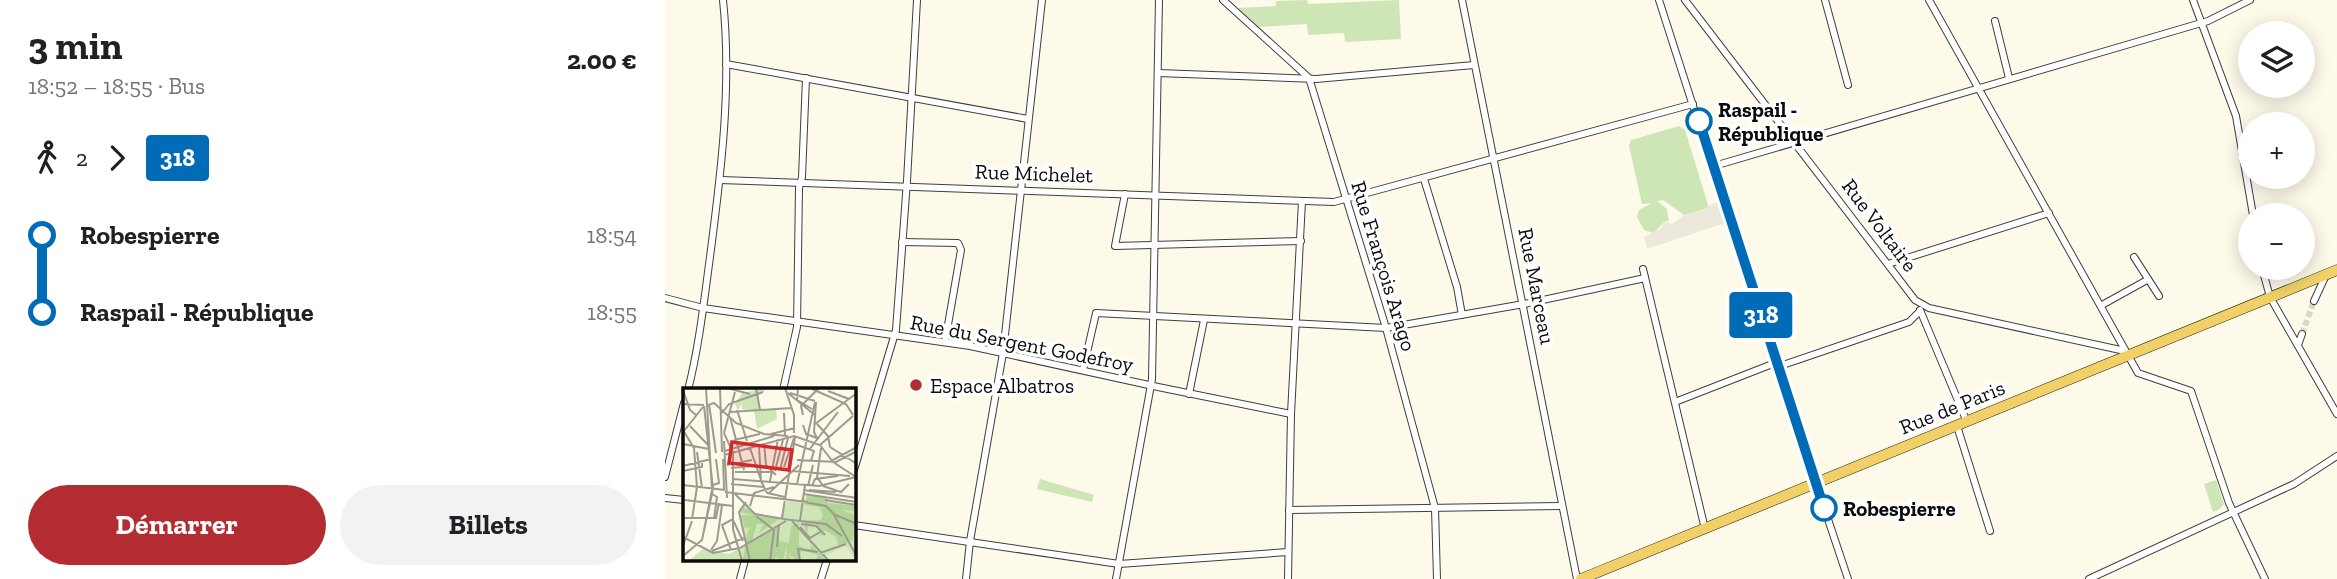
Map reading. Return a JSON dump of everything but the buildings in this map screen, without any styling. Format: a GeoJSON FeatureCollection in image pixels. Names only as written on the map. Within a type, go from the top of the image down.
{"type":"FeatureCollection","features":[{"type":"Feature","properties":{"kind":"main road","name":"Rue de Paris"},"geometry":{"type":"LineString","coordinates":[[1579,579],[1594,577],[2127,354],[2337,270]]}},
{"type":"Feature","properties":{"kind":"street"},"geometry":{"type":"LineString","coordinates":[[688,388],[703,308],[720,180],[726,64],[723,0]]}},
{"type":"Feature","properties":{"kind":"street"},"geometry":{"type":"LineString","coordinates":[[856,463],[895,336],[907,186],[917,0]]}},
{"type":"Feature","properties":{"kind":"street"},"geometry":{"type":"LineString","coordinates":[[966,579],[970,541],[1003,353],[1042,0]]}},
{"type":"Feature","properties":{"kind":"street"},"geometry":{"type":"LineString","coordinates":[[1116,579],[1151,386],[1160,0]]}},
{"type":"Feature","properties":{"kind":"street"},"geometry":{"type":"LineString","coordinates":[[1223,0],[1309,78]]}},
{"type":"Feature","properties":{"kind":"street","name":"Rue Marceau"},"geometry":{"type":"LineString","coordinates":[[1462,0],[1562,506],[1579,579]]}},
{"type":"Feature","properties":{"kind":"street"},"geometry":{"type":"LineString","coordinates":[[1659,0],[1848,579]]}},
{"type":"Feature","properties":{"kind":"street"},"geometry":{"type":"LineString","coordinates":[[1825,0],[1848,85]]}},
{"type":"Feature","properties":{"kind":"street"},"geometry":{"type":"LineString","coordinates":[[1929,0],[2140,374],[2191,391],[2233,511],[2265,579]]}},
{"type":"Feature","properties":{"kind":"street"},"geometry":{"type":"LineString","coordinates":[[2193,0],[2236,116],[2251,203]]}},
{"type":"Feature","properties":{"kind":"street"},"geometry":{"type":"LineString","coordinates":[[1714,166],[2201,23],[2250,0]]}},
{"type":"Feature","properties":{"kind":"street","name":"Rue Voltaire"},"geometry":{"type":"LineString","coordinates":[[1688,1],[1921,308],[1962,424],[1990,531]]}},
{"type":"Feature","properties":{"kind":"street"},"geometry":{"type":"LineString","coordinates":[[1996,21],[2009,78]]}},
{"type":"Feature","properties":{"kind":"street"},"geometry":{"type":"LineString","coordinates":[[726,64],[1028,120]]}},
{"type":"Feature","properties":{"kind":"street"},"geometry":{"type":"LineString","coordinates":[[1158,73],[1309,78],[1474,65]]}},
{"type":"Feature","properties":{"kind":"street"},"geometry":{"type":"LineString","coordinates":[[783,388],[797,321],[806,78]]}},
{"type":"Feature","properties":{"kind":"street","name":"Rue François Arago"},"geometry":{"type":"LineString","coordinates":[[1309,78],[1386,328],[1435,508],[1437,579]]}},
{"type":"Feature","properties":{"kind":"street","name":"Rue Michelet"},"geometry":{"type":"LineString","coordinates":[[720,180],[1334,202],[1693,104]]}},
{"type":"Feature","properties":{"kind":"street"},"geometry":{"type":"LineString","coordinates":[[1424,179],[1457,287],[1462,315]]}},
{"type":"Feature","properties":{"kind":"street"},"geometry":{"type":"LineString","coordinates":[[1125,194],[1115,246],[1301,241]]}},
{"type":"Feature","properties":{"kind":"street"},"geometry":{"type":"LineString","coordinates":[[1288,579],[1290,414],[1302,201]]}},
{"type":"Feature","properties":{"kind":"street"},"geometry":{"type":"LineString","coordinates":[[1888,264],[2049,214]]}},
{"type":"Feature","properties":{"kind":"street"},"geometry":{"type":"LineString","coordinates":[[902,242],[958,243],[961,250],[945,342]]}},
{"type":"Feature","properties":{"kind":"street"},"geometry":{"type":"LineString","coordinates":[[2134,257],[2159,296]]}},
{"type":"Feature","properties":{"kind":"street"},"geometry":{"type":"LineString","coordinates":[[1643,269],[1705,529]]}},
{"type":"Feature","properties":{"kind":"street"},"geometry":{"type":"LineString","coordinates":[[2314,301],[2326,275]]}},
{"type":"Feature","properties":{"kind":"street"},"geometry":{"type":"LineString","coordinates":[[1083,370],[1096,313],[1386,328],[1524,304],[1645,278]]}},
{"type":"Feature","properties":{"kind":"street"},"geometry":{"type":"LineString","coordinates":[[2102,305],[2147,280]]}},
{"type":"Feature","properties":{"kind":"street"},"geometry":{"type":"LineString","coordinates":[[2265,280],[2270,297],[2337,414]]}},
{"type":"Feature","properties":{"kind":"street","name":"Rue du Sergent Godefroy"},"geometry":{"type":"LineString","coordinates":[[665,298],[703,308],[945,342],[1290,414]]}},
{"type":"Feature","properties":{"kind":"street"},"geometry":{"type":"LineString","coordinates":[[1675,402],[1776,365],[1909,322],[1921,308],[2127,354]]}},
{"type":"Feature","properties":{"kind":"street"},"geometry":{"type":"LineString","coordinates":[[1189,394],[1204,320]]}},
{"type":"Feature","properties":{"kind":"street"},"geometry":{"type":"LineString","coordinates":[[2298,345],[2302,334]]}},
{"type":"Feature","properties":{"kind":"street"},"geometry":{"type":"LineString","coordinates":[[665,477],[683,407]]}},
{"type":"Feature","properties":{"kind":"street"},"geometry":{"type":"LineString","coordinates":[[2089,579],[2294,484],[2337,456]]}},
{"type":"Feature","properties":{"kind":"street"},"geometry":{"type":"LineString","coordinates":[[665,498],[683,500]]}},
{"type":"Feature","properties":{"kind":"street"},"geometry":{"type":"LineString","coordinates":[[1289,510],[1562,506]]}},
{"type":"Feature","properties":{"kind":"street"},"geometry":{"type":"LineString","coordinates":[[856,525],[1119,564],[1288,552]]}},
{"type":"Feature","properties":{"kind":"street"},"geometry":{"type":"LineString","coordinates":[[740,579],[744,562]]}},
{"type":"Feature","properties":{"kind":"street"},"geometry":{"type":"LineString","coordinates":[[821,579],[826,562]]}},
{"type":"Feature","properties":{"kind":"green space"},"geometry":{"type":"Polygon","coordinates":[[[1307,0],[1308,4],[1399,0],[1401,39],[1345,42],[1344,33],[1308,35],[1307,24],[1259,27],[1238,8],[1276,6],[1276,1],[1307,0]]]}},
{"type":"Feature","properties":{"kind":"green space"},"geometry":{"type":"Polygon","coordinates":[[[1679,126],[1685,130],[1709,208],[1684,215],[1663,200],[1657,201],[1667,209],[1669,221],[1665,221],[1654,233],[1644,230],[1637,217],[1639,210],[1652,203],[1642,204],[1629,146],[1631,140],[1679,126]]]}},
{"type":"Feature","properties":{"kind":"green space"},"geometry":{"type":"Polygon","coordinates":[[[1040,479],[1094,495],[1092,502],[1037,489],[1040,479]]]}},
{"type":"Feature","properties":{"kind":"green space"},"geometry":{"type":"Polygon","coordinates":[[[2216,480],[2224,504],[2213,512],[2204,484],[2216,480]]]}},
{"type":"Feature","properties":{"kind":"shaded area"},"geometry":{"type":"Polygon","coordinates":[[[1719,202],[1725,226],[1722,224],[1647,249],[1644,237],[1660,229],[1665,221],[1672,224],[1684,215],[1707,209],[1709,205],[1719,202]]]}},
{"type":"Feature","properties":{"kind":"tunnel"},"geometry":{"type":"LineString","coordinates":[[2302,334],[2314,301]]}},
{"type":"Feature","properties":{"kind":"bus line","name":"318"},"geometry":{"type":"LineString","coordinates":[[1699,121],[1824,508]]}},
{"type":"Feature","properties":{"kind":"place","name":"Raspail - République"},"geometry":{"type":"Point","coordinates":[1699,121]}},
{"type":"Feature","properties":{"kind":"place","name":"Espace Albatros"},"geometry":{"type":"Point","coordinates":[916,385]}},
{"type":"Feature","properties":{"kind":"place","name":"Robespierre"},"geometry":{"type":"Point","coordinates":[1824,508]}}]}
